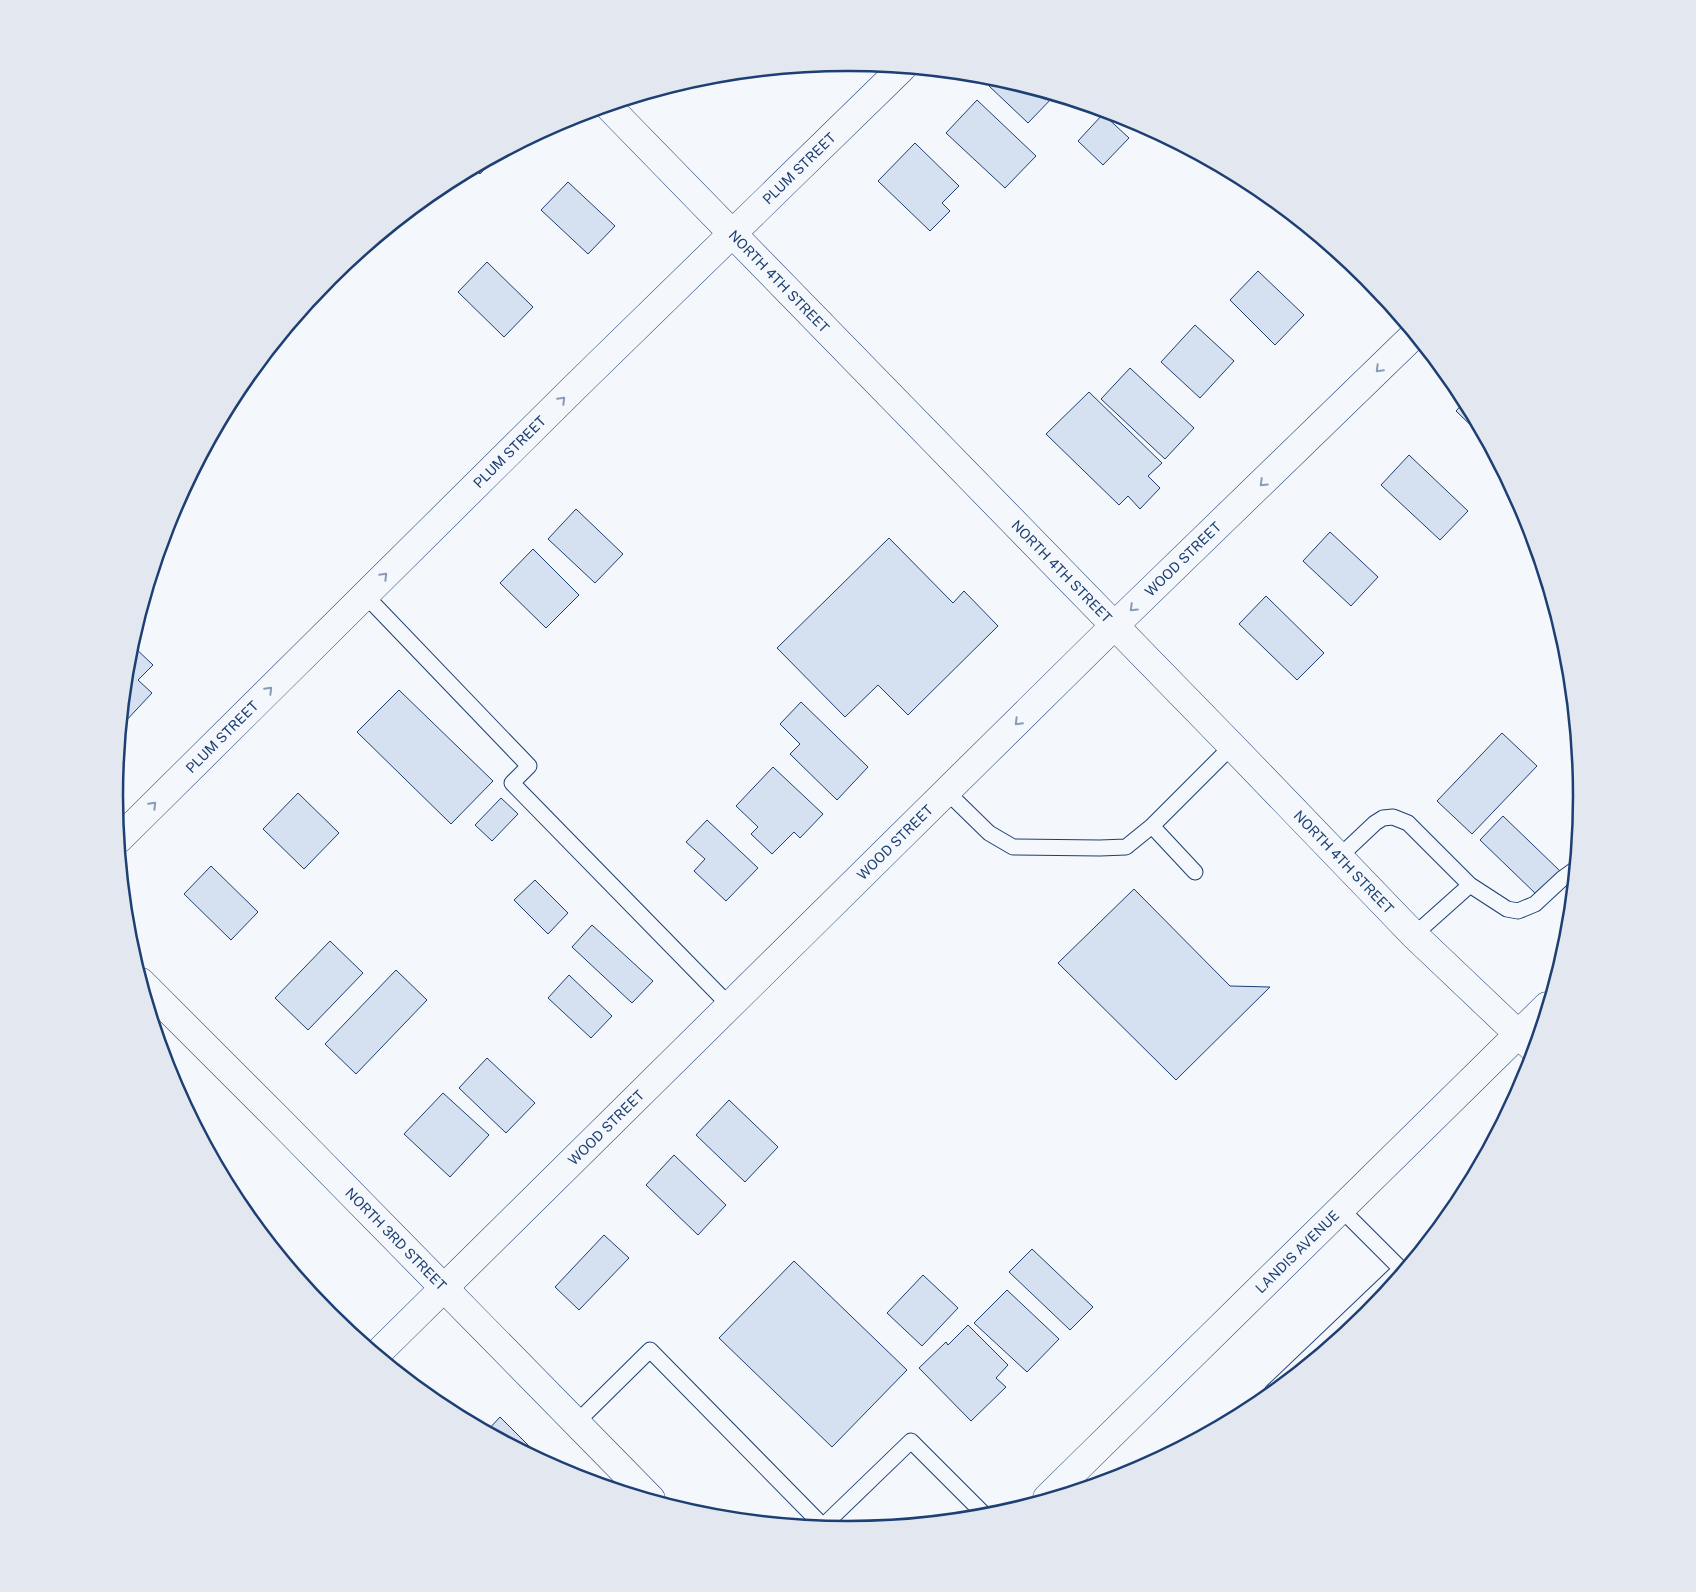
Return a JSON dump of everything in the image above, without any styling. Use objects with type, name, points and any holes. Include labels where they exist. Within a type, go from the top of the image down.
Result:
[{"type":"street","name":"PLUM STREET","points":[[125,833],[897,73]]},
{"type":"street","name":"NORTH 4TH STREET","points":[[613,111],[1414,935],[1526,1041]]},
{"type":"street","name":"WOOD STREET","points":[[381,1350],[1114,626],[1410,339]]},
{"type":"street","name":"NORTH 3RD STREET","points":[[150,990],[643,1491]]},
{"type":"street","name":"LANDIS AVENUE","points":[[1055,1490],[1341,1209],[1526,1041],[1535,1026]]},
{"type":"lane","points":[[365,595],[529,766],[512,783],[730,1006]]},
{"type":"lane","points":[[946,792],[989,833],[1013,847],[1126,847],[1152,826],[1232,746]]},
{"type":"lane","points":[[1339,857],[1375,823],[1383,818],[1393,817],[1408,822],[1470,885],[1507,908],[1518,911],[1536,904],[1568,874]]},
{"type":"lane","points":[[1152,826],[1195,872]]},
{"type":"lane","points":[[1414,935],[1470,885]]},
{"type":"lane","points":[[1341,1209],[1399,1267]]},
{"type":"lane","points":[[576,1423],[650,1350],[817,1520]]},
{"type":"lane","points":[[829,1520],[911,1441],[979,1509]]},
{"type":"building","points":[[989,86],[1036,96],[1050,100],[1028,123]]},
{"type":"building","points":[[977,100],[1036,156],[1005,188],[946,133]]},
{"type":"building","points":[[1100,117],[1110,121],[1129,138],[1103,165],[1078,141]]},
{"type":"building","points":[[915,143],[959,186],[942,203],[950,211],[930,231],[878,181]]},
{"type":"building","points":[[568,182],[615,226],[588,254],[541,210]]},
{"type":"building","points":[[487,262],[533,307],[504,337],[458,292]]},
{"type":"building","points":[[1258,271],[1304,315],[1275,345],[1230,300]]},
{"type":"building","points":[[1195,325],[1234,361],[1200,398],[1161,362]]},
{"type":"building","points":[[1130,368],[1194,428],[1165,459],[1101,399]]},
{"type":"building","points":[[1089,392],[1162,463],[1148,476],[1160,488],[1140,509],[1128,496],[1119,505],[1046,434]]},
{"type":"building","points":[[1460,407],[1471,425],[1456,411]]},
{"type":"building","points":[[1409,455],[1468,511],[1440,540],[1381,485]]},
{"type":"building","points":[[576,509],[623,554],[595,583],[548,539]]},
{"type":"building","points":[[1330,532],[1378,577],[1351,606],[1303,561]]},
{"type":"building","points":[[889,538],[953,603],[964,591],[998,626],[908,715],[878,685],[845,717],[777,648]]},
{"type":"building","points":[[533,549],[579,595],[546,628],[500,583]]},
{"type":"building","points":[[1266,596],[1324,653],[1297,680],[1239,624]]},
{"type":"building","points":[[138,651],[153,665],[138,680],[152,693],[127,719]]},
{"type":"building","points":[[399,690],[493,781],[451,824],[357,732]]},
{"type":"building","points":[[801,702],[868,767],[837,800],[790,754],[800,744],[780,724]]},
{"type":"building","points":[[1502,733],[1537,766],[1472,834],[1437,801]]},
{"type":"building","points":[[773,767],[823,814],[800,838],[794,832],[772,854],[751,834],[758,827],[736,806]]},
{"type":"building","points":[[298,793],[339,833],[304,869],[263,829]]},
{"type":"building","points":[[501,798],[518,814],[492,841],[475,825]]},
{"type":"building","points":[[1503,816],[1560,871],[1537,895],[1480,840]]},
{"type":"building","points":[[707,820],[758,868],[726,901],[694,871],[705,859],[686,842]]},
{"type":"building","points":[[211,866],[258,912],[231,940],[184,894]]},
{"type":"building","points":[[535,880],[568,913],[548,934],[514,900]]},
{"type":"building","points":[[1134,889],[1230,986],[1270,987],[1176,1080],[1058,963]]},
{"type":"building","points":[[592,925],[653,981],[632,1003],[572,947]]},
{"type":"building","points":[[330,941],[363,973],[308,1030],[275,998]]},
{"type":"building","points":[[396,970],[427,1000],[356,1074],[325,1044]]},
{"type":"building","points":[[569,975],[612,1016],[591,1038],[548,998]]},
{"type":"building","points":[[487,1058],[535,1103],[506,1133],[459,1088]]},
{"type":"building","points":[[443,1093],[489,1135],[450,1177],[404,1134]]},
{"type":"building","points":[[729,1100],[778,1147],[745,1182],[696,1135]]},
{"type":"building","points":[[674,1155],[726,1205],[698,1235],[646,1185]]},
{"type":"building","points":[[604,1235],[629,1258],[579,1310],[555,1287]]},
{"type":"building","points":[[1032,1249],[1093,1307],[1070,1330],[1009,1272]]},
{"type":"building","points":[[794,1261],[907,1370],[832,1447],[719,1338]]},
{"type":"building","points":[[923,1275],[958,1308],[922,1346],[887,1313]]},
{"type":"building","points":[[1007,1290],[1059,1339],[1027,1372],[974,1323]]},
{"type":"building","points":[[968,1325],[1008,1365],[996,1378],[1006,1387],[971,1421],[919,1368],[946,1342],[948,1345]]},
{"type":"building","points":[[500,1417],[531,1448],[527,1446],[491,1427]]}]
